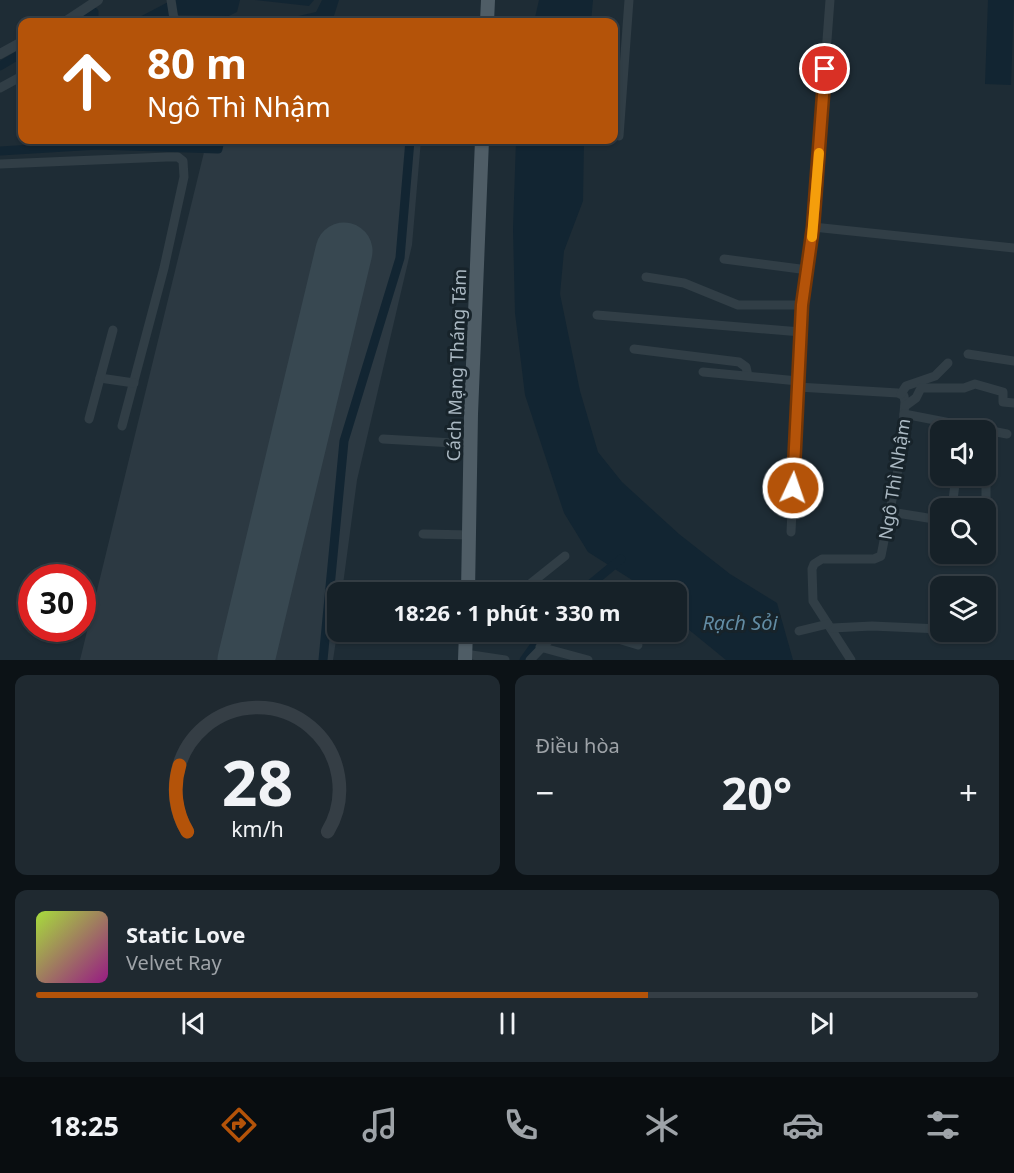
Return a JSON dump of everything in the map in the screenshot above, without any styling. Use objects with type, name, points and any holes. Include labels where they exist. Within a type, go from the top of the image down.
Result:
[{"type":"main road","points":[[487,18],[488,0]]},
{"type":"main road","name":"Cách Mạng Tháng Tám","points":[[469,582],[482,144]]},
{"type":"main road","points":[[465,657],[466,642]]},
{"type":"street","points":[[72,18],[98,0]]},
{"type":"street","points":[[171,0],[174,18]]},
{"type":"street","points":[[619,136],[629,0]]},
{"type":"street","points":[[791,532],[802,305],[813,227],[830,0]]},
{"type":"street","points":[[0,54],[18,44]]},
{"type":"street","points":[[0,88],[18,78]]},
{"type":"street","points":[[0,164],[167,157],[178,157],[183,161],[184,177],[164,268],[122,426]]},
{"type":"street","points":[[813,227],[1014,248]]},
{"type":"street","points":[[724,259],[808,270]]},
{"type":"street","points":[[646,277],[684,283],[738,305],[802,305]]},
{"type":"street","points":[[597,315],[801,332]]},
{"type":"street","points":[[89,419],[113,330]]},
{"type":"street","points":[[634,349],[740,362],[746,367],[748,376]]},
{"type":"street","points":[[968,354],[1014,361]]},
{"type":"street","points":[[901,394],[906,386],[935,376],[948,363]]},
{"type":"street","name":"Ngô Thì Nhậm","points":[[703,372],[901,394],[904,410],[900,459],[883,550],[878,559],[822,559],[814,564],[813,601],[851,660]]},
{"type":"street","points":[[100,378],[134,383]]},
{"type":"street","points":[[904,410],[916,398],[921,388],[964,388],[973,384],[999,388],[1003,392],[1003,402],[1014,403]]},
{"type":"street","points":[[904,410],[945,420]]},
{"type":"street","points":[[996,432],[1007,434]]},
{"type":"street","points":[[382,439],[471,444]]},
{"type":"street","points":[[891,512],[930,518]]},
{"type":"street","points":[[423,534],[471,535]]},
{"type":"street","points":[[532,582],[565,556]]},
{"type":"street","points":[[798,631],[830,626],[930,629]]},
{"type":"street","points":[[530,660],[545,642]]},
{"type":"street","points":[[628,642],[638,645]]},
{"type":"street","points":[[540,647],[588,660]]},
{"type":"street","points":[[465,657],[505,660]]},
{"type":"shaded area","points":[[206,144],[421,144],[412,245],[357,480],[343,582],[327,582],[327,642],[336,642],[333,660],[80,660],[84,642],[96,642],[96,594]]},
{"type":"water","points":[[172,0],[240,0],[237,12],[229,16],[173,15],[171,18],[138,18]]},
{"type":"water","points":[[255,0],[314,0],[309,6]]},
{"type":"water","points":[[322,0],[339,0],[333,18],[290,18],[316,12]]},
{"type":"water","points":[[539,0],[593,0],[591,18],[535,18]]},
{"type":"water","points":[[988,0],[1014,0],[1011,85],[985,84]]},
{"type":"water","name":"Rạch Sỏi","points":[[516,144],[584,144],[583,201],[564,251],[560,294],[580,391],[598,452],[622,482],[679,534],[730,574],[777,603],[793,660],[726,660],[687,628],[687,582],[635,582],[588,552],[564,513],[525,395],[515,313],[513,229]]},
{"type":"waterway","points":[[83,18],[94,12],[94,18]]},
{"type":"waterway","points":[[0,66],[18,55]]},
{"type":"waterway","points":[[0,151],[98,145],[218,149],[219,144]]},
{"type":"waterway","points":[[323,660],[344,441],[400,258],[410,144]]},
{"type":"waterway","points":[[593,582],[621,559]]},
{"type":"waterway","points":[[524,660],[537,642]]},
{"type":"runway","points":[[246,660],[344,251]]},
{"type":"slow traffic","points":[[812,237],[819,153]]},
{"type":"route","points":[[793,488],[802,305],[813,227],[825,69]]}]
